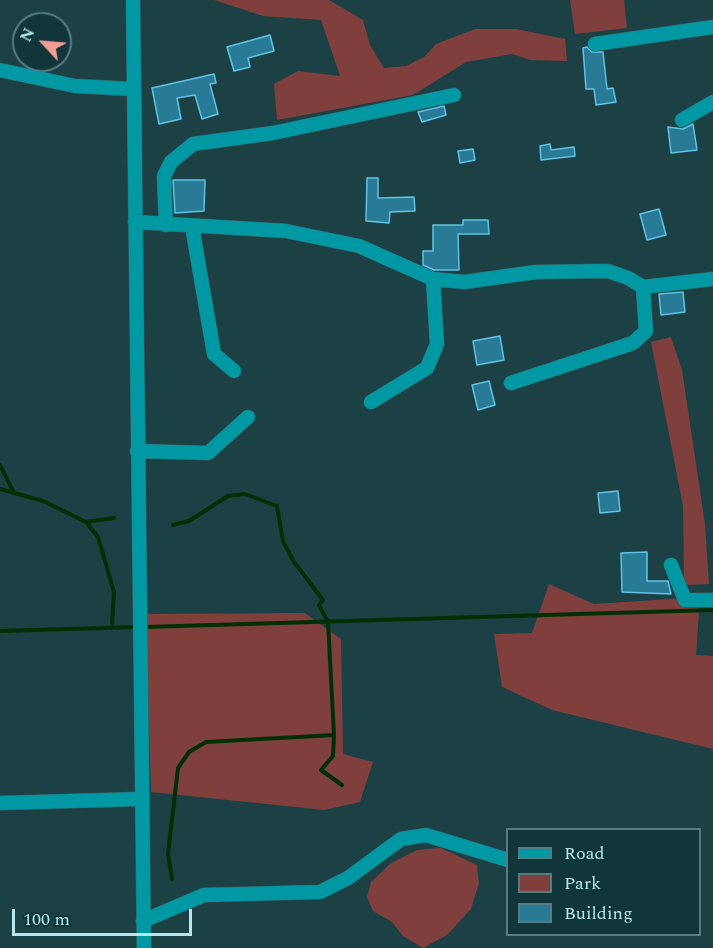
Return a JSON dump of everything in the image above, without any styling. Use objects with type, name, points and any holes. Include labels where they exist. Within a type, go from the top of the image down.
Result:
[{"type":"street","points":[[133,0],[140,799],[144,948]]},
{"type":"street","points":[[595,44],[713,27]]},
{"type":"street","points":[[0,70],[75,86],[134,89]]},
{"type":"street","points":[[166,225],[164,176],[171,162],[194,144],[273,133],[454,95]]},
{"type":"street","points":[[682,120],[713,102]]},
{"type":"street","points":[[135,222],[286,231],[359,246],[434,279],[464,282],[536,272],[596,271],[628,278],[643,287],[713,279]]},
{"type":"street","points":[[192,226],[214,354],[234,371]]},
{"type":"street","points":[[371,402],[427,368],[437,344],[434,279]]},
{"type":"street","points":[[511,383],[633,343],[646,331],[643,287]]},
{"type":"street","points":[[137,451],[208,453],[248,417]]},
{"type":"street","points":[[671,565],[685,600],[713,600]]},
{"type":"street","points":[[0,803],[140,799]]},
{"type":"street","points":[[143,921],[204,895],[320,892],[348,878],[401,839],[426,835],[506,860]]},
{"type":"green space","points":[[214,0],[329,0],[363,20],[370,45],[384,68],[406,66],[424,57],[436,44],[475,29],[516,29],[565,39],[567,61],[530,60],[512,54],[466,62],[413,95],[277,120],[274,84],[298,71],[340,76],[321,20],[263,16]]},
{"type":"green space","points":[[570,0],[624,0],[627,28],[575,34]]},
{"type":"green space","points":[[671,337],[682,370],[705,524],[709,584],[684,585],[683,506],[651,342]]},
{"type":"green space","points":[[549,584],[594,604],[700,597],[696,655],[713,656],[713,749],[552,710],[502,687],[494,634],[532,633]]},
{"type":"green space","points":[[305,613],[341,639],[343,754],[373,762],[360,802],[324,810],[151,792],[145,614]]},
{"type":"green space","points":[[441,848],[477,865],[479,883],[471,909],[447,935],[423,948],[403,936],[392,922],[373,911],[367,897],[371,882],[391,863],[417,850]]},
{"type":"building","points":[[270,35],[274,51],[248,58],[250,67],[234,71],[227,47]]},
{"type":"building","points":[[587,47],[592,52],[603,52],[607,89],[613,88],[616,102],[596,105],[594,89],[586,89],[583,48]]},
{"type":"building","points":[[214,74],[216,83],[210,84],[218,114],[202,119],[195,95],[177,98],[181,119],[159,124],[152,88]]},
{"type":"building","points":[[444,106],[446,115],[422,122],[418,112]]},
{"type":"building","points":[[693,124],[697,150],[671,153],[668,127],[683,129]]},
{"type":"building","points":[[550,144],[551,150],[574,147],[575,156],[541,160],[540,146]]},
{"type":"building","points":[[473,149],[475,160],[460,163],[458,151]]},
{"type":"building","points":[[367,178],[378,178],[378,198],[414,197],[415,211],[390,212],[389,223],[366,221]]},
{"type":"building","points":[[173,180],[205,180],[204,211],[175,213]]},
{"type":"building","points":[[659,209],[666,235],[647,240],[640,214]]},
{"type":"building","points":[[463,220],[488,220],[489,234],[458,234],[459,270],[434,270],[423,265],[423,251],[433,251],[433,225],[463,225]]},
{"type":"building","points":[[683,292],[685,312],[661,315],[659,294]]},
{"type":"building","points":[[500,336],[504,360],[477,365],[473,341]]},
{"type":"building","points":[[489,381],[495,405],[478,410],[472,385]]},
{"type":"building","points":[[618,491],[620,511],[600,513],[598,493]]},
{"type":"building","points":[[647,552],[647,581],[668,581],[671,594],[622,592],[621,553]]},
{"type":"waterway","points":[[0,465],[13,491]]},
{"type":"waterway","points":[[0,489],[43,501],[86,522],[98,537],[114,592],[112,624]]},
{"type":"waterway","points":[[173,525],[189,521],[228,496],[245,494],[277,506],[283,541],[294,562],[323,600],[319,605],[328,622],[334,735],[333,756],[321,770],[342,785]]},
{"type":"waterway","points":[[86,522],[114,518]]},
{"type":"waterway","points":[[145,627],[713,610]]},
{"type":"waterway","points":[[0,631],[137,627]]},
{"type":"waterway","points":[[172,879],[168,854],[178,768],[189,752],[206,742],[334,735]]}]
